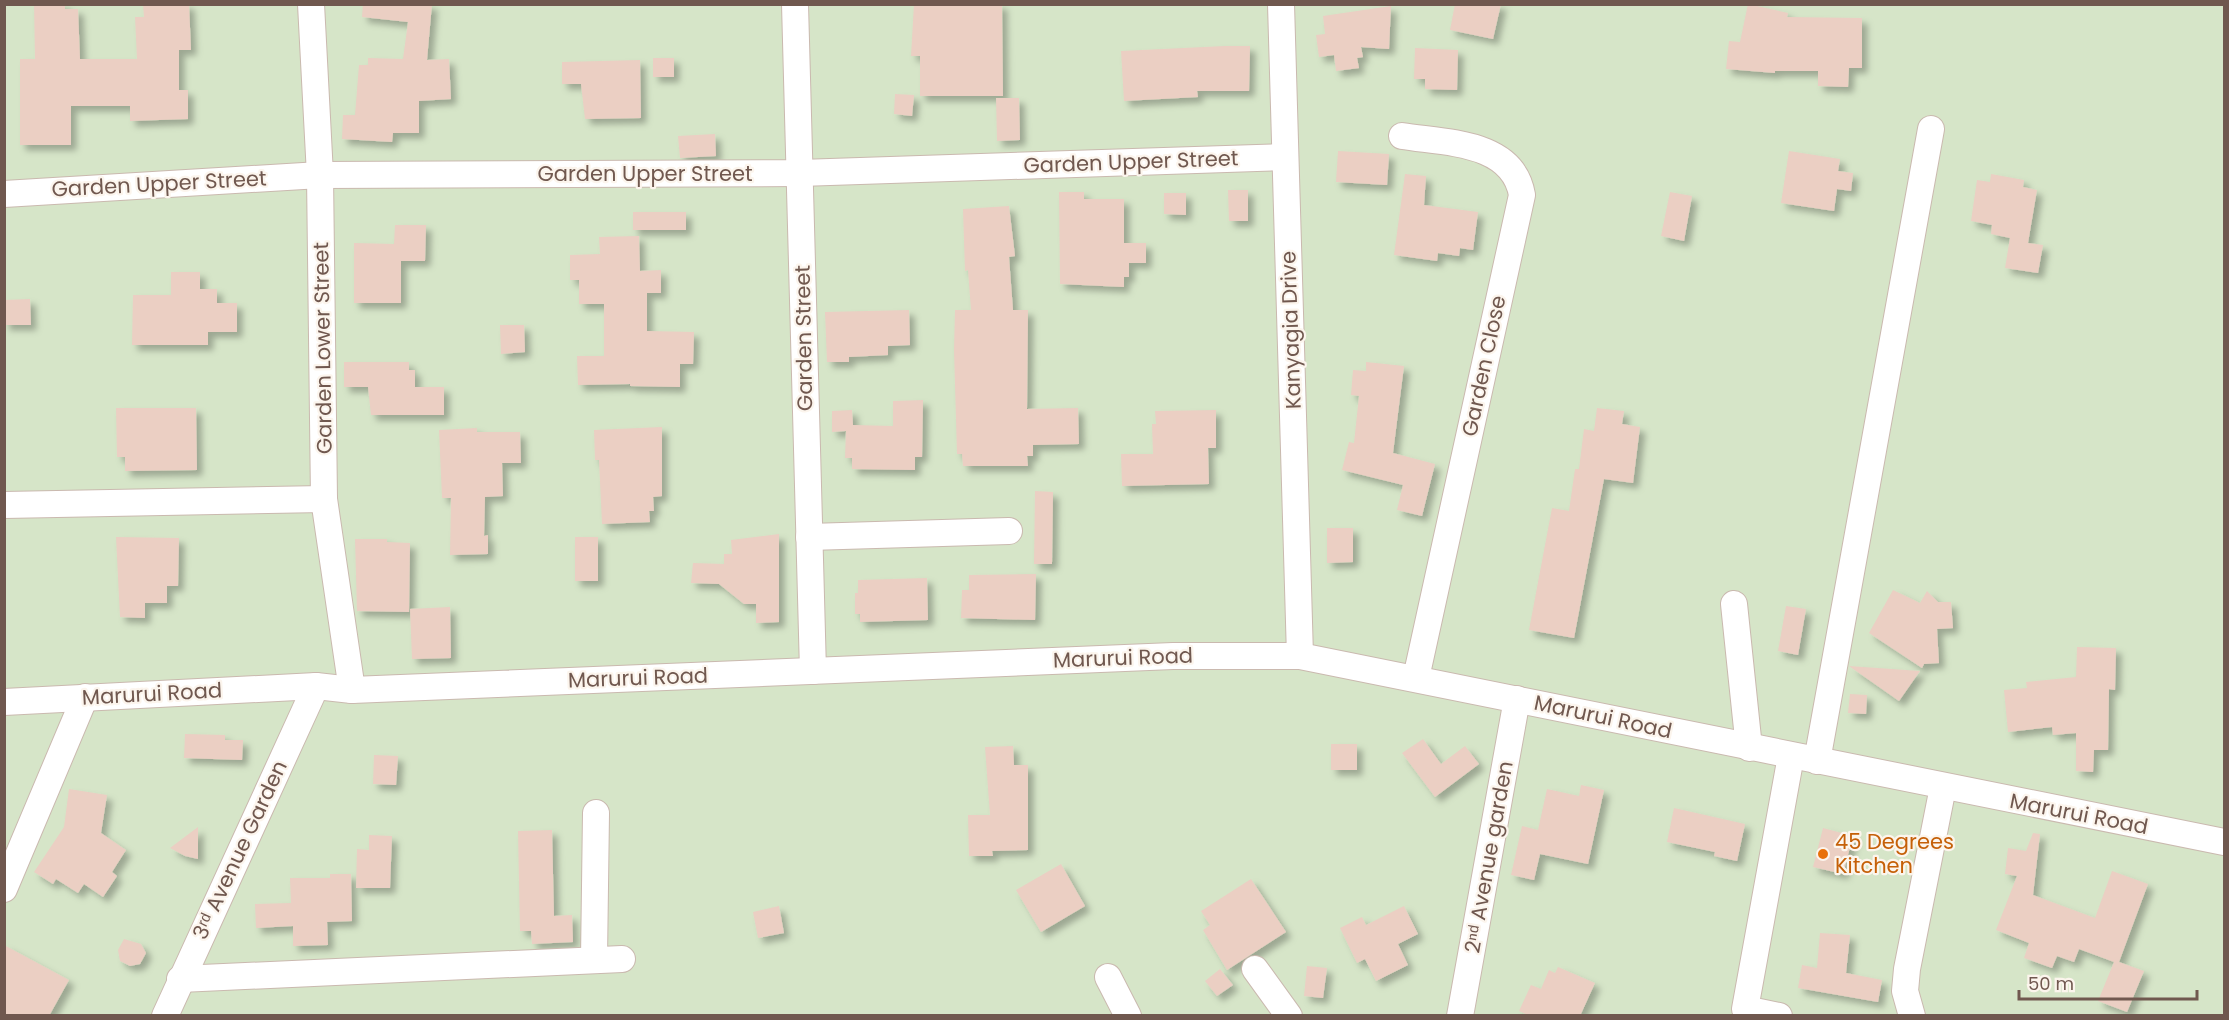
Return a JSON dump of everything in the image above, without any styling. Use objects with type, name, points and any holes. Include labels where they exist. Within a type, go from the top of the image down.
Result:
[{"type":"street","name":"Garden Lower Street","points":[[311,4],[320,175],[324,499],[352,690]]},
{"type":"street","name":"Garden Street","points":[[795,4],[813,671]]},
{"type":"street","name":"Kanyagia Drive","points":[[1281,4],[1300,656]]},
{"type":"street","points":[[1817,761],[1931,129]]},
{"type":"street","name":"Garden Close","points":[[1402,136],[1457,144],[1489,153],[1514,171],[1522,195],[1416,678]]},
{"type":"street","name":"Garden Upper Street","points":[[4,194],[320,175],[800,173],[1285,157]]},
{"type":"street","points":[[4,505],[324,499]]},
{"type":"street","points":[[809,537],[1009,531]]},
{"type":"street","points":[[1734,604],[1749,748]]},
{"type":"street","name":"Marurui Road","points":[[4,702],[316,686],[352,690],[1173,656],[1300,656],[2224,842]]},
{"type":"street","name":"3ʳᵈ Avenue Garden","points":[[165,1016],[316,686]]},
{"type":"street","points":[[4,889],[85,698]]},
{"type":"street","name":"2ⁿᵈ Avenue garden","points":[[1460,1016],[1517,699]]},
{"type":"street","points":[[1779,1016],[1744,1012],[1791,756]]},
{"type":"street","points":[[1912,1016],[1905,991],[1906,969],[1942,787]]},
{"type":"street","points":[[594,959],[596,813]]},
{"type":"street","points":[[180,979],[622,959]]},
{"type":"street","points":[[1255,969],[1289,1016]]},
{"type":"street","points":[[1108,977],[1128,1016]]},
{"type":"green space","points":[[5,5],[2224,5],[2224,1015],[5,1015]]},
{"type":"building","points":[[34,4],[65,4],[65,9],[78,9],[80,59],[137,59],[135,17],[144,17],[143,4],[189,4],[191,50],[179,50],[179,90],[188,90],[188,119],[130,121],[130,106],[71,106],[71,145],[20,145],[20,59],[35,59]]},
{"type":"building","points":[[363,4],[432,4],[427,60],[449,59],[451,99],[419,101],[419,133],[393,133],[392,142],[342,139],[343,115],[355,115],[359,65],[368,65],[368,58],[403,59],[408,22],[362,17]]},
{"type":"building","points":[[914,4],[1002,4],[1003,96],[920,96],[920,56],[911,56]]},
{"type":"building","points":[[1455,4],[1501,4],[1493,39],[1450,30]]},
{"type":"building","points":[[1748,4],[1788,13],[1787,17],[1862,18],[1862,68],[1849,68],[1848,87],[1818,86],[1818,71],[1775,71],[1775,73],[1726,69],[1729,41],[1740,42]]},
{"type":"building","points":[[1391,6],[1389,49],[1361,47],[1363,57],[1357,58],[1359,68],[1336,71],[1334,55],[1319,57],[1316,35],[1325,34],[1323,16]]},
{"type":"building","points":[[1250,46],[1249,91],[1197,91],[1198,97],[1124,101],[1121,51]]},
{"type":"building","points":[[1415,48],[1458,50],[1457,90],[1425,89],[1425,79],[1414,79]]},
{"type":"building","points":[[653,58],[674,58],[674,77],[653,77]]},
{"type":"building","points":[[640,60],[641,118],[585,119],[581,84],[562,84],[562,62]]},
{"type":"building","points":[[895,94],[914,95],[912,116],[894,114]]},
{"type":"building","points":[[996,98],[1019,98],[1020,140],[997,141]]},
{"type":"building","points":[[715,134],[716,156],[680,158],[678,136]]},
{"type":"building","points":[[1338,151],[1389,154],[1387,185],[1336,182]]},
{"type":"building","points":[[1789,151],[1840,159],[1838,171],[1853,173],[1851,191],[1837,189],[1834,211],[1781,203]]},
{"type":"building","points":[[1405,174],[1426,176],[1424,205],[1478,212],[1473,250],[1460,248],[1459,256],[1438,253],[1437,261],[1394,255]]},
{"type":"building","points":[[1991,174],[2024,180],[2023,187],[2037,190],[2028,243],[2043,245],[2038,273],[2005,268],[2010,238],[1991,234],[1992,225],[1971,221],[1977,180],[1990,182]]},
{"type":"building","points":[[1228,190],[1248,190],[1248,221],[1229,221]]},
{"type":"building","points":[[1059,192],[1084,192],[1084,199],[1124,199],[1124,243],[1146,243],[1146,263],[1129,263],[1129,277],[1124,277],[1124,287],[1060,284]]},
{"type":"building","points":[[1670,192],[1692,196],[1684,241],[1661,236]]},
{"type":"building","points":[[1164,193],[1186,193],[1186,215],[1164,214]]},
{"type":"building","points":[[1009,206],[1015,256],[1009,257],[1013,310],[1028,310],[1027,409],[1078,408],[1079,444],[1033,445],[1033,456],[1027,456],[1028,466],[963,466],[962,454],[957,454],[954,350],[955,310],[971,310],[968,270],[965,271],[963,209]]},
{"type":"building","points":[[633,212],[686,212],[686,230],[633,230]]},
{"type":"building","points":[[395,225],[426,225],[425,261],[401,261],[401,303],[354,303],[354,243],[394,244]]},
{"type":"building","points":[[639,236],[640,271],[661,270],[661,293],[647,293],[647,331],[694,332],[693,364],[680,364],[680,387],[630,386],[630,384],[578,385],[577,356],[604,356],[604,304],[579,304],[579,280],[570,280],[570,255],[600,254],[599,237]]},
{"type":"building","points":[[171,272],[200,272],[200,289],[217,289],[217,303],[237,303],[237,332],[208,332],[208,345],[132,345],[133,295],[171,295]]},
{"type":"building","points":[[30,299],[31,325],[4,325],[4,300]]},
{"type":"building","points":[[909,310],[910,345],[888,346],[888,355],[849,357],[849,362],[827,362],[825,312]]},
{"type":"building","points":[[500,325],[524,325],[525,352],[501,354]]},
{"type":"building","points":[[344,362],[409,362],[409,370],[415,370],[415,387],[444,387],[444,415],[371,415],[368,387],[344,387]]},
{"type":"building","points":[[1366,362],[1404,366],[1393,453],[1435,464],[1422,516],[1397,510],[1403,485],[1342,470],[1349,442],[1354,443],[1359,396],[1351,395],[1353,370],[1366,371]]},
{"type":"building","points":[[923,400],[922,457],[915,457],[915,470],[852,469],[852,458],[845,458],[846,431],[832,432],[832,411],[852,410],[853,425],[893,426],[893,401]]},
{"type":"building","points":[[116,408],[196,408],[197,470],[125,471],[125,457],[117,457]]},
{"type":"building","points":[[1597,408],[1624,411],[1622,424],[1640,427],[1633,483],[1604,479],[1574,638],[1529,630],[1552,508],[1569,511],[1575,469],[1579,469],[1584,429],[1594,431]]},
{"type":"building","points":[[1216,410],[1216,448],[1208,448],[1209,484],[1122,486],[1121,454],[1153,454],[1152,424],[1156,424],[1155,411]]},
{"type":"building","points":[[662,427],[662,496],[653,497],[654,511],[649,511],[650,522],[602,524],[599,460],[595,460],[594,430]]},
{"type":"building","points":[[477,428],[477,432],[520,432],[521,463],[502,463],[503,496],[485,497],[484,536],[488,535],[488,554],[450,555],[451,498],[442,498],[439,430]]},
{"type":"building","points":[[1035,491],[1053,492],[1052,564],[1034,564]]},
{"type":"building","points":[[1327,528],[1353,528],[1353,562],[1327,563]]},
{"type":"building","points":[[779,534],[779,622],[756,623],[756,604],[744,604],[719,584],[691,583],[693,563],[724,564],[724,554],[732,554],[731,540]]},
{"type":"building","points":[[116,537],[179,538],[178,586],[167,586],[167,603],[145,603],[145,618],[120,617]]},
{"type":"building","points":[[575,537],[598,537],[598,581],[575,581]]},
{"type":"building","points":[[355,539],[387,539],[387,542],[410,543],[409,612],[357,611]]},
{"type":"building","points":[[1036,574],[1035,620],[961,618],[962,590],[969,590],[969,575]]},
{"type":"building","points":[[927,578],[928,620],[860,622],[860,614],[855,614],[855,593],[858,593],[858,580]]},
{"type":"building","points":[[1893,590],[1920,603],[1927,591],[1938,602],[1951,602],[1953,628],[1937,629],[1939,663],[1924,664],[1922,668],[1869,633]]},
{"type":"building","points":[[1786,606],[1806,609],[1798,655],[1778,651]]},
{"type":"building","points":[[450,607],[451,658],[412,659],[410,609]]},
{"type":"building","points":[[2077,647],[2116,648],[2115,690],[2109,689],[2108,750],[2094,750],[2093,772],[2076,771],[2076,733],[2053,735],[2052,727],[2008,732],[2004,690],[2027,688],[2026,682],[2076,677]]},
{"type":"building","points":[[1849,666],[1920,671],[1899,701]]},
{"type":"building","points":[[1850,694],[1867,695],[1866,714],[1848,713]]},
{"type":"building","points":[[185,734],[225,735],[225,740],[243,740],[242,760],[184,758]]},
{"type":"building","points":[[1423,739],[1441,764],[1465,746],[1479,764],[1435,797],[1402,753]]},
{"type":"building","points":[[1331,744],[1357,744],[1357,770],[1331,770]]},
{"type":"building","points":[[1013,746],[1014,765],[1028,765],[1028,850],[992,851],[993,856],[969,856],[968,815],[990,815],[985,747]]},
{"type":"building","points":[[374,755],[398,756],[396,785],[373,784]]},
{"type":"building","points":[[1581,785],[1604,790],[1588,864],[1540,854],[1534,880],[1511,875],[1522,826],[1538,830],[1547,789],[1579,796]]},
{"type":"building","points":[[69,789],[107,795],[101,833],[126,850],[112,872],[117,876],[103,897],[84,884],[78,893],[56,879],[53,884],[34,872],[64,827]]},
{"type":"building","points":[[1674,808],[1745,824],[1737,861],[1714,856],[1715,852],[1667,842]]},
{"type":"building","points":[[198,827],[198,859],[185,856],[170,848]]},
{"type":"building","points":[[1823,828],[1853,836],[1843,874],[1813,867]]},
{"type":"building","points":[[552,830],[554,916],[572,915],[573,942],[532,944],[531,931],[520,931],[518,831]]},
{"type":"building","points":[[2033,833],[2040,834],[2033,895],[2095,918],[2112,871],[2148,884],[2119,962],[2144,971],[2127,1012],[2098,1001],[2114,962],[2079,949],[2074,962],[2057,956],[2052,968],[2024,958],[2029,943],[1996,930],[2017,876],[2005,874],[2008,848],[2026,851]]},
{"type":"building","points":[[369,835],[392,836],[390,888],[356,888],[357,849],[369,850]]},
{"type":"building","points":[[1061,864],[1085,906],[1041,932],[1016,890]]},
{"type":"building","points":[[330,874],[351,874],[352,921],[327,922],[328,945],[293,946],[293,926],[256,928],[255,904],[291,903],[290,878],[330,878]]},
{"type":"building","points":[[1251,879],[1286,932],[1227,970],[1203,930],[1210,925],[1201,911]]},
{"type":"building","points":[[779,906],[784,933],[758,938],[753,912]]},
{"type":"building","points":[[1404,906],[1418,934],[1398,944],[1408,965],[1376,981],[1365,959],[1357,963],[1340,928],[1362,917],[1366,925]]},
{"type":"building","points":[[1820,933],[1850,935],[1846,973],[1882,980],[1878,1002],[1798,988],[1802,965],[1817,968]]},
{"type":"building","points":[[124,939],[141,944],[146,953],[140,964],[130,966],[120,961],[118,950]]},
{"type":"building","points":[[4,945],[69,980],[49,1016],[4,1016]]},
{"type":"building","points":[[1307,966],[1327,968],[1323,998],[1304,996]]},
{"type":"building","points":[[1558,967],[1595,983],[1580,1016],[1530,1016],[1519,1011],[1531,985],[1541,989],[1549,970],[1555,973]]},
{"type":"building","points":[[1220,969],[1233,985],[1217,996],[1205,981]]},
{"type":"place","name":"45 Degrees Kitchen","points":[[1823,854]]}]
